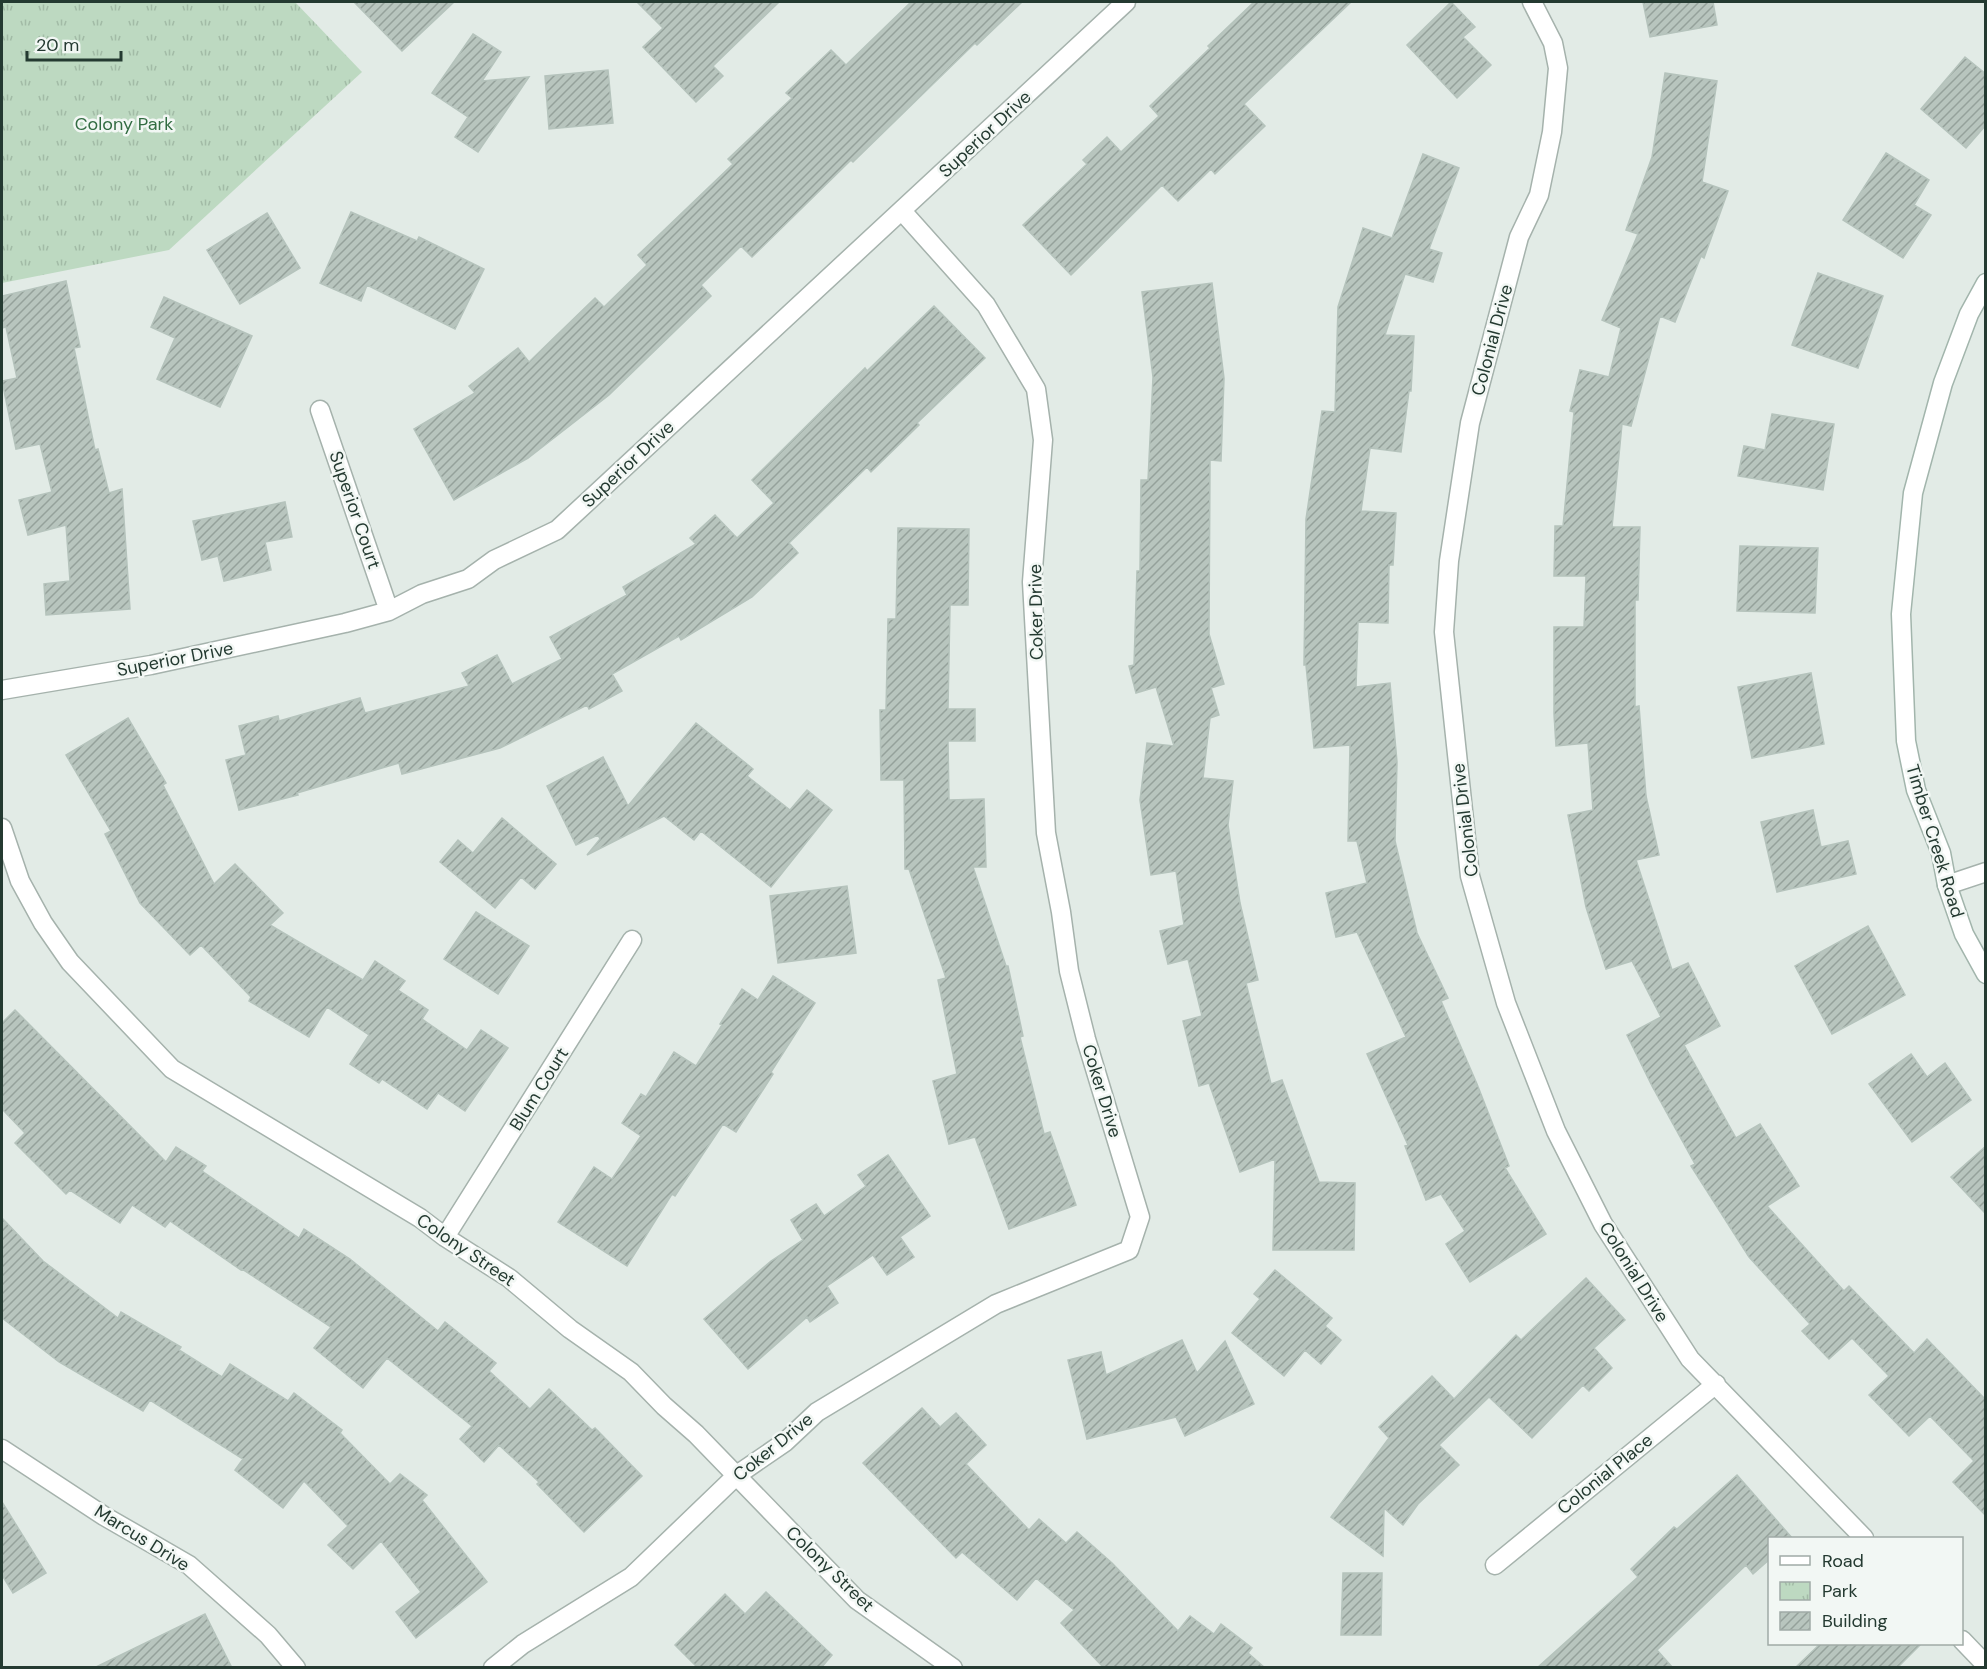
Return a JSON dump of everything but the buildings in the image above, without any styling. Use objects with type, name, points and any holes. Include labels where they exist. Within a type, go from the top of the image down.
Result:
[{"type":"street","name":"Superior Drive","points":[[2,690],[151,665],[345,624],[389,611],[422,594],[468,579],[494,560],[557,530],[1126,2]]},
{"type":"street","name":"Colonial Drive","points":[[1532,2],[1553,43],[1558,68],[1552,132],[1539,195],[1519,237],[1470,423],[1449,561],[1443,632],[1470,876],[1506,1003],[1556,1131],[1603,1224],[1690,1359],[1862,1537]]},
{"type":"street","name":"Coker Drive","points":[[493,1668],[523,1644],[631,1577],[736,1475],[785,1443],[817,1412],[996,1304],[1129,1250],[1140,1217],[1086,1040],[1069,971],[1046,832],[1032,582],[1043,440],[1036,388],[986,305],[902,211]]},
{"type":"street","name":"Timber Creek Road","points":[[1986,283],[1969,314],[1943,383],[1913,493],[1901,614],[1906,741],[1916,790],[1941,854],[1947,885],[1964,934],[1986,974]]},
{"type":"street","name":"Superior Court","points":[[320,410],[389,611]]},
{"type":"street","name":"Colony Street","points":[[2,828],[20,881],[43,924],[70,962],[172,1069],[420,1218],[509,1278],[570,1329],[631,1372],[664,1407],[696,1434],[857,1600],[953,1668]]},
{"type":"street","points":[[1947,885],[1986,872]]},
{"type":"street","name":"Blum Court","points":[[445,1237],[632,940]]},
{"type":"street","name":"Colonial Place","points":[[1495,1565],[1716,1384]]},
{"type":"street","name":"Marcus Drive","points":[[2,1449],[104,1516],[189,1565],[268,1635],[296,1668]]},
{"type":"street","points":[[1963,1641],[1986,1665]]},
{"type":"green space","name":"Colony Park","points":[[2,2],[295,2],[362,72],[169,250],[2,283]]}]
